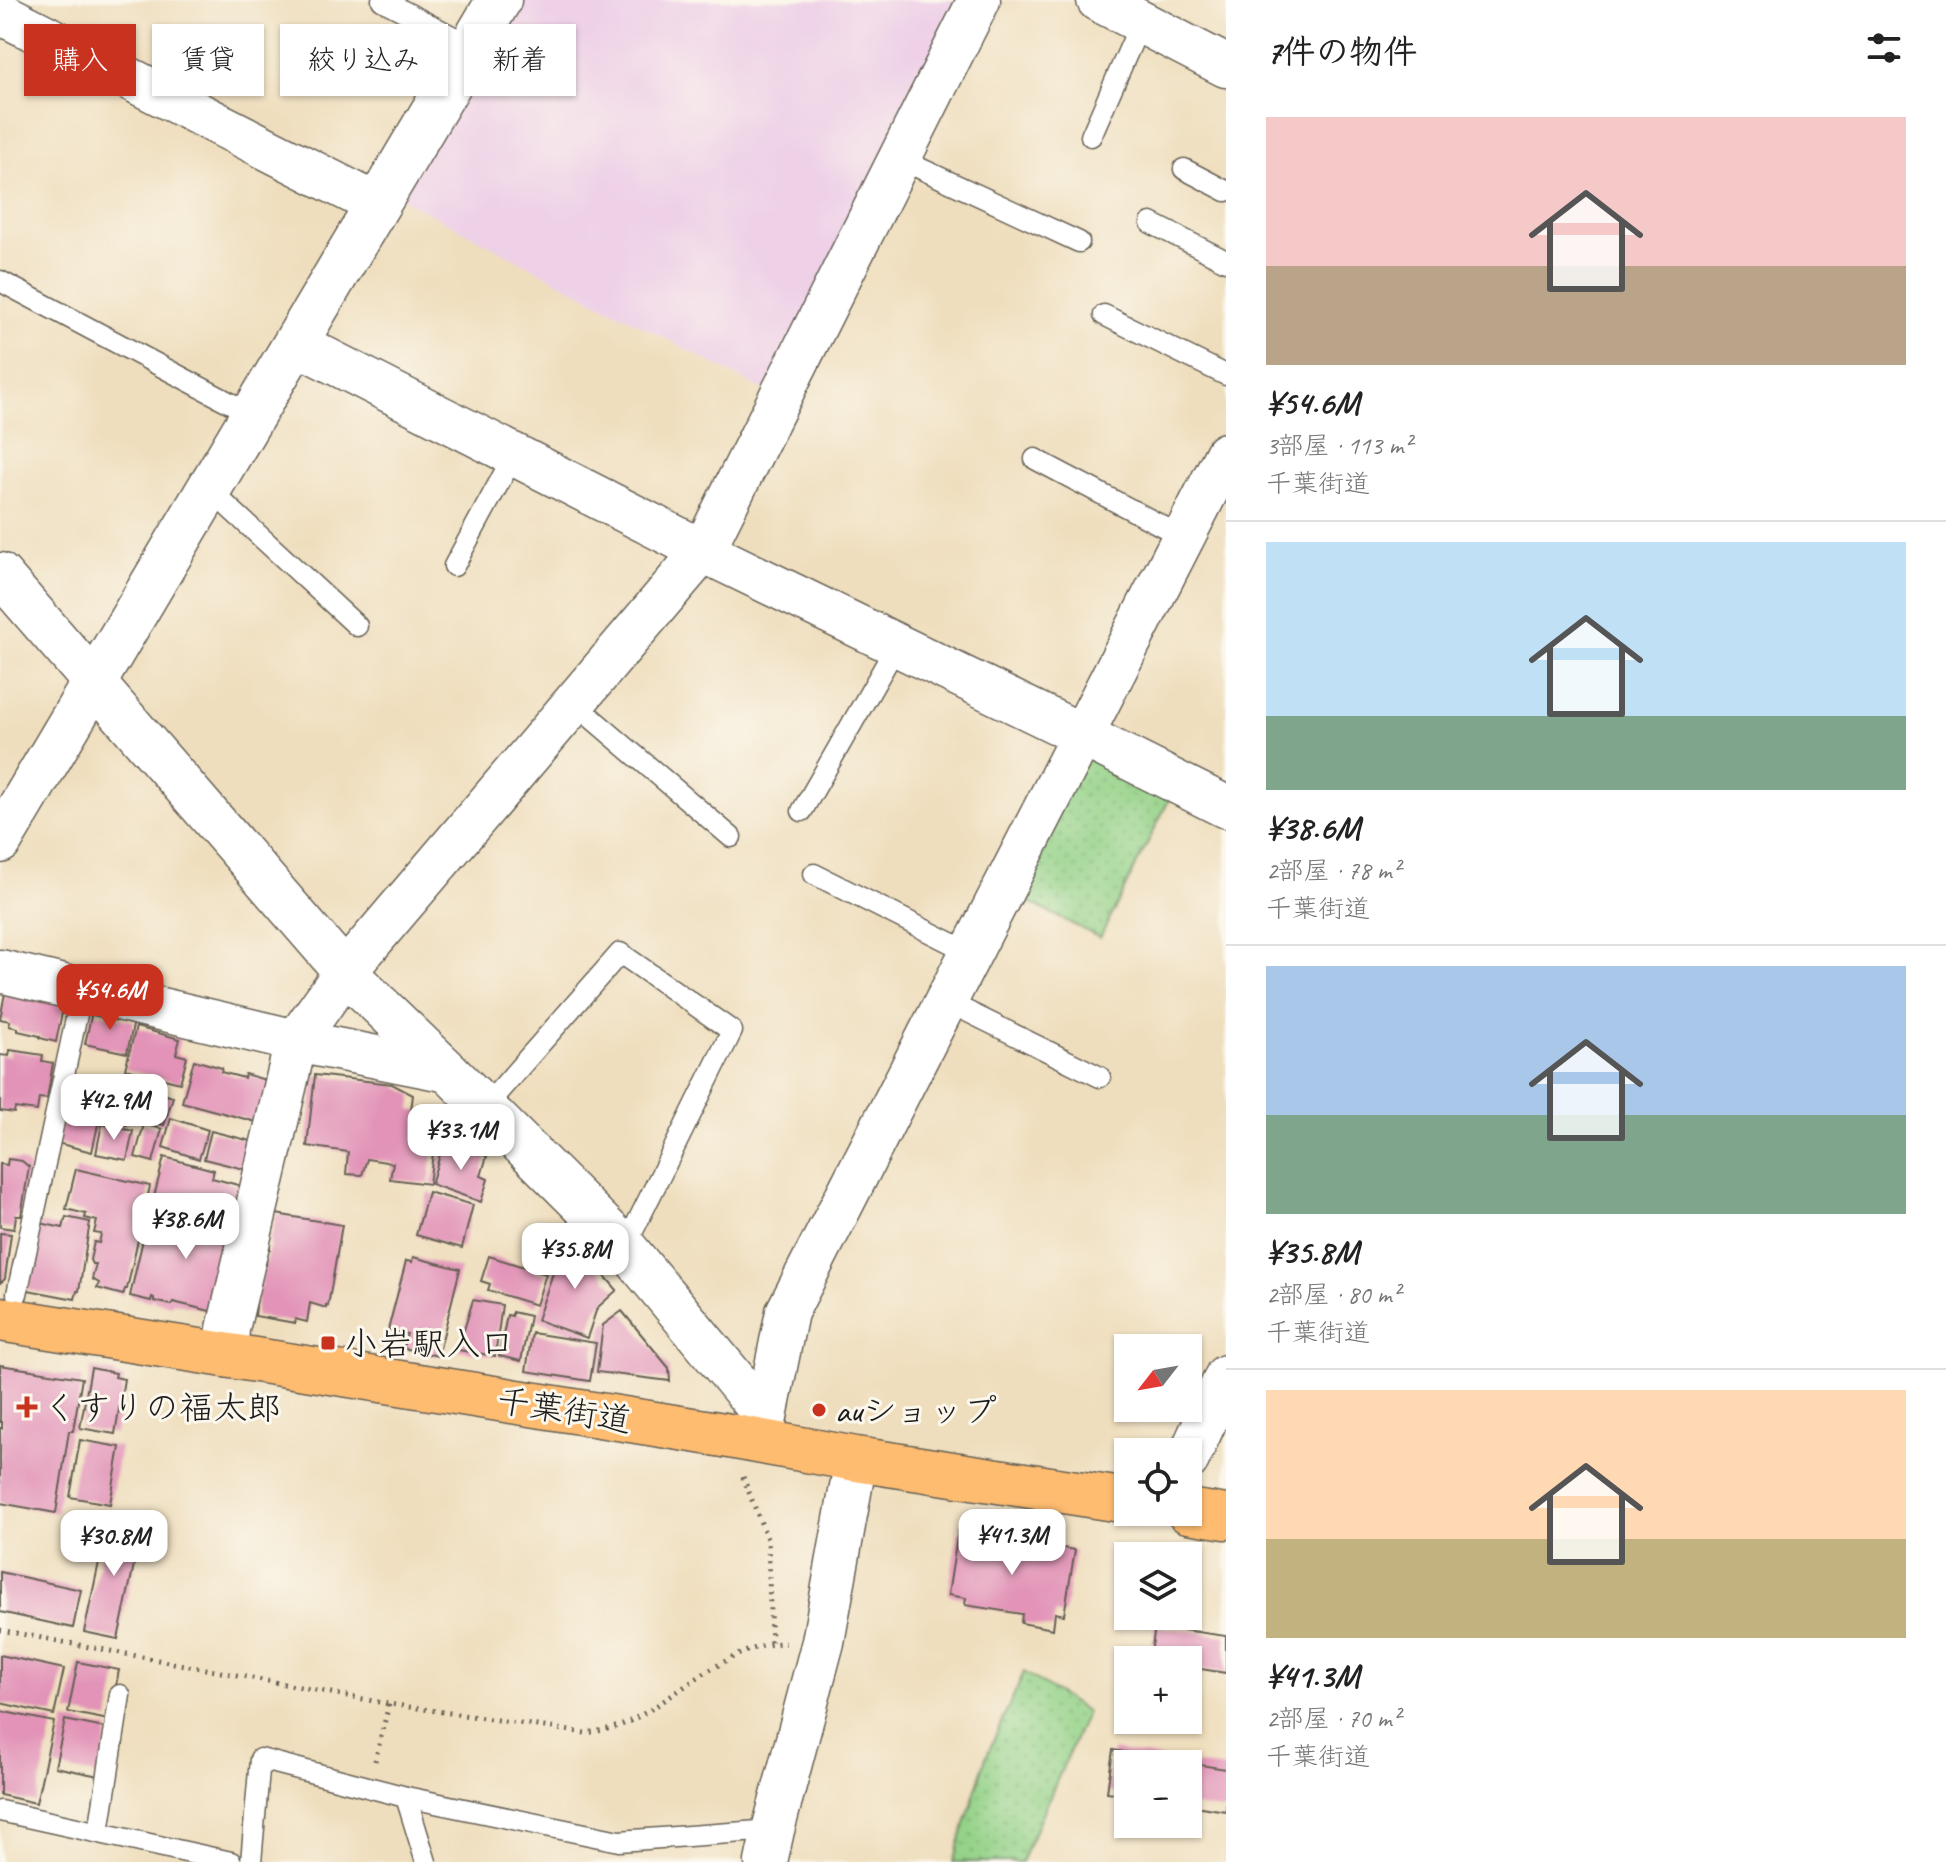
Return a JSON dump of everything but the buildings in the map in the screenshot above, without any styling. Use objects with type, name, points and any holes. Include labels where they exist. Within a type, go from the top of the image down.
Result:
[{"type":"highway","name":"千葉街道","points":[[8,1306],[226,1356],[1114,1499]]},
{"type":"highway","points":[[1202,1513],[1226,1517]]},
{"type":"street","points":[[484,24],[499,0]]},
{"type":"street","points":[[226,1356],[228,1329],[296,1041],[345,972],[703,551],[979,0]]},
{"type":"street","points":[[1098,0],[1226,66]]},
{"type":"street","points":[[0,13],[378,205]]},
{"type":"street","points":[[0,841],[464,58]]},
{"type":"street","points":[[295,343],[703,551],[1226,807]]},
{"type":"street","points":[[756,1443],[787,1312],[1183,537],[1222,471]]},
{"type":"street","points":[[0,574],[345,972],[625,1247],[756,1443]]},
{"type":"street","points":[[0,971],[296,1041],[448,1071]]},
{"type":"street","points":[[1198,1438],[1226,1376]]},
{"type":"street","points":[[770,1846],[823,1642],[856,1459]]},
{"type":"lane","points":[[382,0],[464,42]]},
{"type":"lane","points":[[1091,136],[1141,22]]},
{"type":"lane","points":[[900,159],[1079,242]]},
{"type":"lane","points":[[1184,169],[1226,191]]},
{"type":"lane","points":[[1151,223],[1226,261]]},
{"type":"lane","points":[[0,281],[253,415]]},
{"type":"lane","points":[[1104,315],[1226,375]]},
{"type":"lane","points":[[454,566],[514,455]]},
{"type":"lane","points":[[1035,459],[1183,537]]},
{"type":"lane","points":[[209,489],[357,626]]},
{"type":"lane","points":[[802,811],[897,645]]},
{"type":"lane","points":[[574,703],[731,837]]},
{"type":"lane","points":[[814,874],[971,953]]},
{"type":"lane","points":[[485,1107],[620,953],[732,1031],[625,1247]]},
{"type":"lane","points":[[8,1306],[82,991]]},
{"type":"lane","points":[[946,1001],[1100,1077]]},
{"type":"lane","points":[[99,1832],[120,1695]]},
{"type":"lane","points":[[251,1862],[260,1759],[406,1797],[619,1841],[770,1846]]},
{"type":"lane","points":[[406,1797],[426,1862]]},
{"type":"lane","points":[[0,1811],[99,1832],[142,1852],[231,1862]]},
{"type":"path","points":[[756,1443],[768,1541],[771,1643]]},
{"type":"path","points":[[0,1630],[389,1704],[585,1733],[631,1721],[742,1653],[771,1643],[823,1642]]},
{"type":"path","points":[[368,1787],[389,1704]]},
{"type":"shaded area","points":[[519,0],[961,0],[767,392],[401,198],[464,92],[464,96],[576,96],[576,24],[505,24]]},
{"type":"green space","points":[[1087,751],[1172,794],[1100,938],[1015,895]]},
{"type":"green space","points":[[1024,1672],[1087,1712],[1021,1862],[953,1862],[986,1757]]},
{"type":"place","name":"小岩駅入口","points":[[328,1343]]},
{"type":"place","name":"くすりの福太郎","points":[[27,1407]]},
{"type":"place","name":"auショップ","points":[[819,1410]]}]
